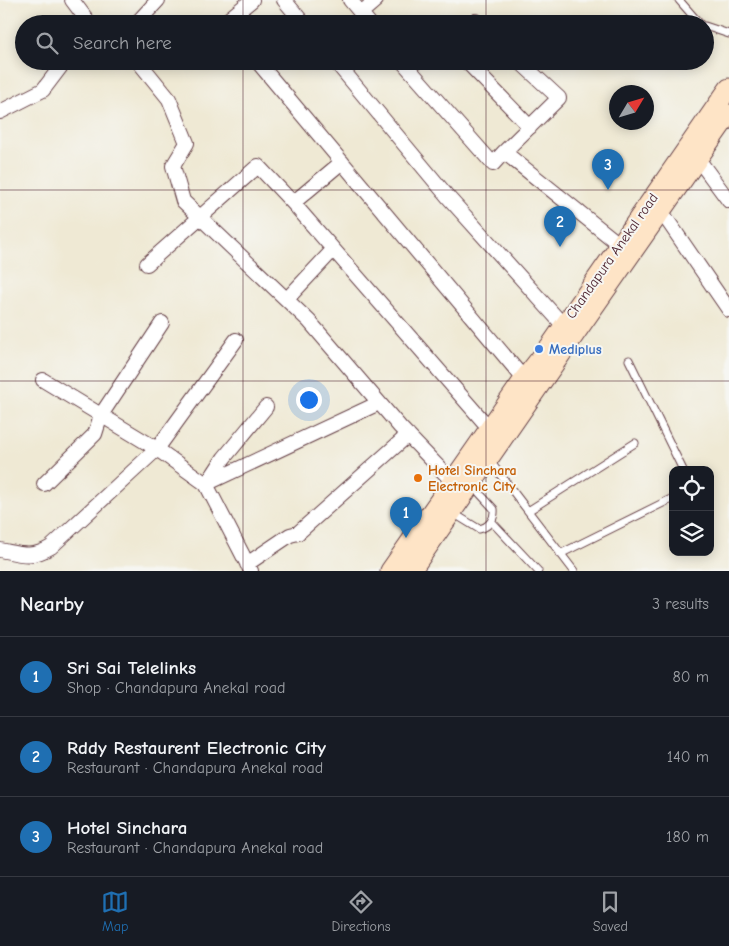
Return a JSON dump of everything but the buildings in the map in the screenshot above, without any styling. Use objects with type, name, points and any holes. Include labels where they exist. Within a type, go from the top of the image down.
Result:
[{"type":"main road","name":"Chandapura Anekal road","points":[[390,571],[453,482],[483,454],[490,429],[729,88]]},
{"type":"main road","points":[[411,571],[472,485],[483,454],[661,211],[729,114]]},
{"type":"street","points":[[72,0],[83,15]]},
{"type":"street","points":[[144,15],[158,0]]},
{"type":"street","points":[[234,15],[252,0]]},
{"type":"street","points":[[284,0],[296,15]]},
{"type":"street","points":[[350,0],[362,15]]},
{"type":"street","points":[[367,15],[376,0]]},
{"type":"street","points":[[0,112],[43,90],[58,70]]},
{"type":"street","points":[[145,70],[169,99],[188,144],[174,166],[183,200],[309,321],[379,403],[453,482]]},
{"type":"street","points":[[265,70],[524,379]]},
{"type":"street","points":[[342,70],[448,197],[564,326]]},
{"type":"street","points":[[410,70],[493,164],[559,98],[529,70]]},
{"type":"street","points":[[475,70],[530,127]]},
{"type":"street","points":[[504,152],[620,246]]},
{"type":"street","points":[[698,158],[729,201]]},
{"type":"street","points":[[293,203],[342,162]]},
{"type":"street","points":[[147,264],[258,166],[293,203],[490,429]]},
{"type":"street","points":[[661,211],[729,310]]},
{"type":"street","points":[[287,299],[333,250]]},
{"type":"street","points":[[44,484],[95,434],[101,415],[162,323]]},
{"type":"street","points":[[0,550],[30,556],[51,548],[157,449],[236,340]]},
{"type":"street","points":[[43,380],[157,449],[206,484],[249,567],[290,535],[298,533],[408,435]]},
{"type":"street","points":[[206,484],[379,403]]},
{"type":"street","points":[[206,484],[224,458],[266,407]]},
{"type":"lane","points":[[679,0],[692,15]]},
{"type":"lane","points":[[714,29],[729,34]]},
{"type":"lane","points":[[629,360],[680,466]]},
{"type":"lane","points":[[528,511],[636,443]]},
{"type":"lane","points":[[483,454],[574,571]]},
{"type":"lane","points":[[452,512],[479,529],[492,522],[494,509],[472,485]]},
{"type":"lane","points":[[560,554],[669,500]]},
{"type":"lane","points":[[492,522],[538,571]]},
{"type":"place","name":"Hotel Sinchara","points":[[608,190]]},
{"type":"place","name":"Rddy Restaurent Electronic City","points":[[560,247]]},
{"type":"place","name":"Mediplus","points":[[539,349]]},
{"type":"place","name":"Hotel Sinchara Electronic City","points":[[418,478]]},
{"type":"place","name":"Sri Sai Telelinks","points":[[406,538]]}]
